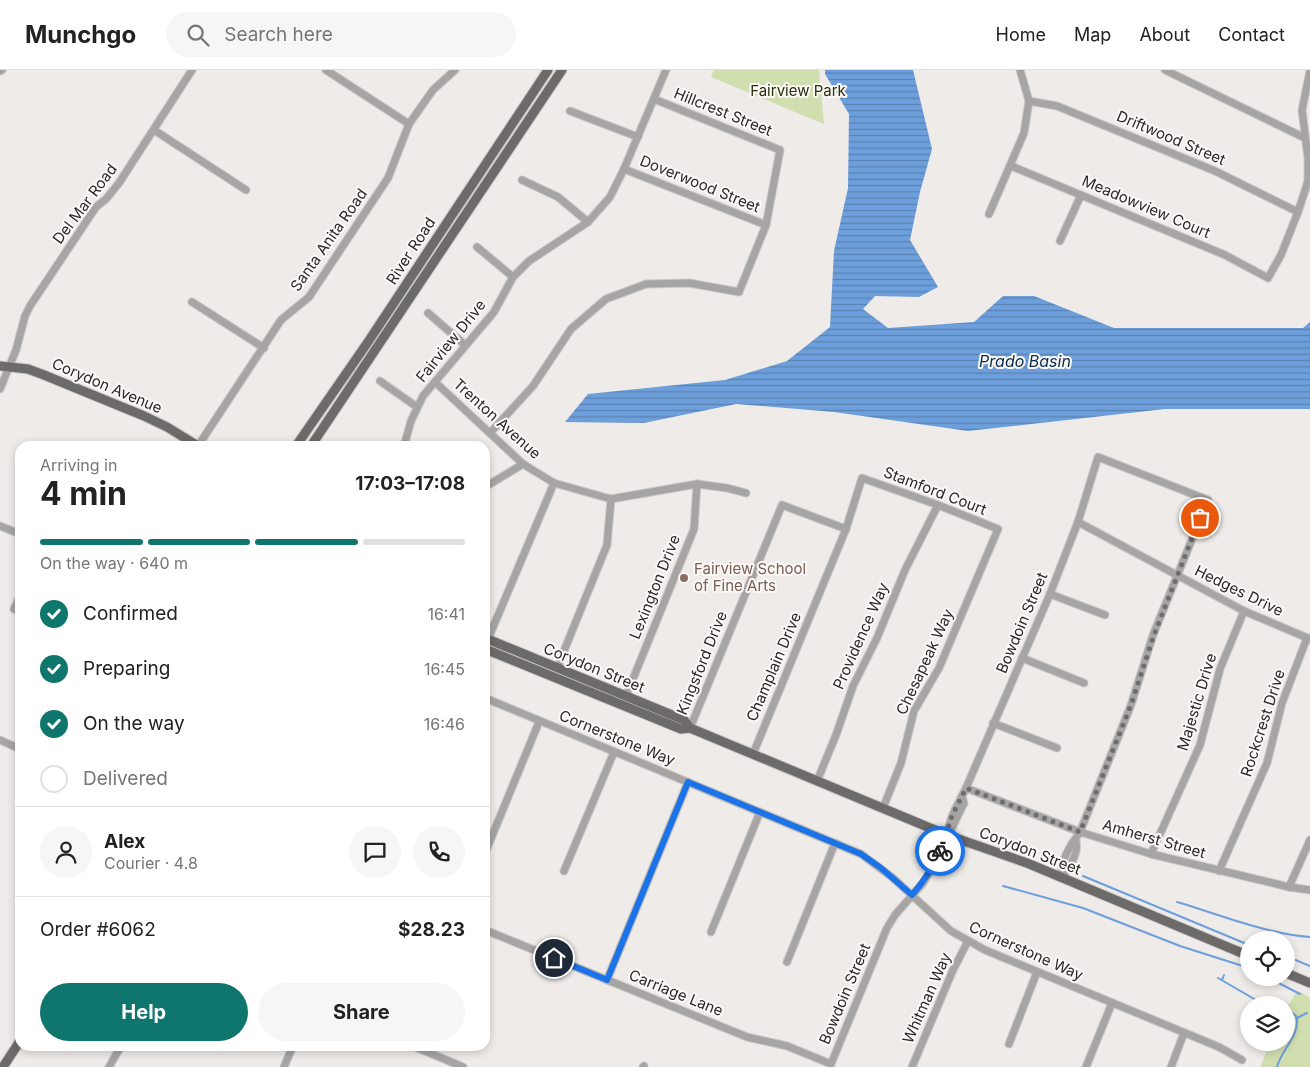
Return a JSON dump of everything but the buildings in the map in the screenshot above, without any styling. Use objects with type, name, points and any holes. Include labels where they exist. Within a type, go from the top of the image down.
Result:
[{"type":"main road","name":"River Road","points":[[299,441],[373,334],[548,70]]},
{"type":"main road","name":"River Road","points":[[315,441],[562,70]]},
{"type":"main road","name":"Corydon Avenue","points":[[5,366],[28,369],[44,374],[144,416],[190,441]]},
{"type":"main road","name":"Corydon Street","points":[[490,639],[684,720],[690,728]]},
{"type":"main road","name":"Corydon Street","points":[[490,651],[680,729],[690,728],[948,835],[1062,878],[1240,952]]},
{"type":"main road","points":[[1295,977],[1310,983]]},
{"type":"main road","points":[[3,1067],[15,1049]]},
{"type":"street","name":"Del Mar Road","points":[[0,389],[5,366],[16,350],[25,316],[30,306],[96,207],[106,199],[119,183],[192,70]]},
{"type":"street","points":[[326,70],[410,124]]},
{"type":"street","name":"Santa Anita Road","points":[[201,441],[281,320],[309,297],[388,178],[410,124],[433,90],[455,70]]},
{"type":"street","name":"Fairview Drive","points":[[405,441],[417,407],[435,382],[494,312],[513,277],[529,261],[588,222],[610,197],[624,169],[666,70]]},
{"type":"street","points":[[989,214],[1024,132],[1029,101],[1020,70]]},
{"type":"street","points":[[1165,70],[1305,138]]},
{"type":"street","points":[[1298,212],[1308,181],[1308,158],[1302,110],[1310,72]]},
{"type":"street","name":"Hillcrest Street","points":[[654,99],[780,150],[766,225]]},
{"type":"street","name":"Driftwood Street","points":[[1029,101],[1057,106],[1206,167],[1298,212]]},
{"type":"street","points":[[570,111],[638,136]]},
{"type":"street","points":[[154,130],[246,190]]},
{"type":"street","name":"Meadowview Court","points":[[1011,166],[1225,256],[1268,278],[1281,255],[1298,212]]},
{"type":"street","name":"Doverwood Street","points":[[624,169],[766,225]]},
{"type":"street","points":[[522,180],[558,197],[588,222]]},
{"type":"street","points":[[1060,241],[1081,195]]},
{"type":"street","points":[[490,433],[532,386],[571,329],[606,299],[646,284],[689,283],[739,292],[766,225]]},
{"type":"street","points":[[477,247],[513,277]]},
{"type":"street","points":[[192,302],[264,348]]},
{"type":"street","points":[[428,313],[466,345]]},
{"type":"street","points":[[380,381],[417,407]]},
{"type":"street","name":"Trenton Avenue","points":[[435,382],[523,464],[554,483],[611,499],[697,484],[746,493]]},
{"type":"street","name":"Bowdoin Street","points":[[831,1064],[887,928],[895,915],[923,883],[954,826],[964,802],[962,796],[1050,594],[1078,522],[1098,457],[1208,500],[1177,576]]},
{"type":"street","points":[[490,484],[523,464]]},
{"type":"street","name":"Stamford Court","points":[[862,478],[938,505],[998,530]]},
{"type":"street","name":"Champlain Drive","points":[[753,754],[846,529],[862,478]]},
{"type":"street","points":[[490,631],[554,483]]},
{"type":"street","name":"Lexington Drive","points":[[626,696],[694,529],[697,484]]},
{"type":"street","points":[[557,668],[607,545],[611,499]]},
{"type":"street","name":"Kingsford Drive","points":[[690,728],[782,505],[846,529]]},
{"type":"street","name":"Providence Way","points":[[817,781],[853,686],[877,638],[905,570],[938,505]]},
{"type":"street","name":"Hedges Drive","points":[[1078,522],[1244,611],[1309,638]]},
{"type":"street","points":[[0,526],[15,532]]},
{"type":"street","name":"Chesapeak Way","points":[[883,808],[901,764],[914,711],[939,668],[998,530]]},
{"type":"street","points":[[1062,878],[1068,870],[1077,847],[1076,841],[1131,705],[1154,635],[1177,576]]},
{"type":"street","points":[[1050,594],[1105,614]]},
{"type":"street","name":"Majestic Drive","points":[[1151,854],[1200,745],[1220,670],[1244,611]]},
{"type":"street","name":"Rockcrest Drive","points":[[1219,871],[1267,763],[1282,703],[1309,638]]},
{"type":"street","points":[[1022,658],[1084,683]]},
{"type":"street","name":"Cornerstone Way","points":[[490,700],[760,812],[868,859],[881,868],[951,931],[968,942],[1219,1047],[1242,1060]]},
{"type":"street","points":[[490,841],[539,722]]},
{"type":"street","points":[[993,723],[1057,748]]},
{"type":"street","points":[[0,740],[15,747]]},
{"type":"street","points":[[564,871],[614,752]]},
{"type":"street","points":[[607,980],[688,782]]},
{"type":"street","name":"Amherst Street","points":[[966,788],[1080,832],[1151,854],[1289,887],[1310,890]]},
{"type":"street","points":[[711,932],[760,812]]},
{"type":"street","points":[[1289,887],[1310,840]]},
{"type":"street","points":[[787,962],[836,844]]},
{"type":"street","name":"Carriage Lane","points":[[490,932],[747,1037],[787,1046],[831,1064]]},
{"type":"street","name":"Whitman Way","points":[[912,1067],[953,970],[968,942]]},
{"type":"street","points":[[1009,1044],[1037,972]]},
{"type":"street","points":[[1086,1067],[1112,1003]]},
{"type":"street","points":[[1171,1067],[1184,1033]]},
{"type":"street","points":[[109,1067],[119,1051]]},
{"type":"street","points":[[284,1067],[290,1051]]},
{"type":"street","points":[[425,1051],[463,1067]]},
{"type":"green space","name":"Fairview Park","points":[[714,70],[819,70],[824,124],[711,77]]},
{"type":"green space","points":[[1297,991],[1310,997],[1310,1067],[1260,1067],[1267,1051],[1295,1051],[1294,996]]},
{"type":"water","name":"Prado Basin","points":[[825,70],[913,70],[932,149],[920,192],[910,240],[938,287],[919,297],[875,296],[863,309],[888,328],[974,322],[1003,296],[1034,296],[1114,328],[1303,328],[1310,322],[1310,409],[1165,409],[968,431],[834,412],[736,404],[644,423],[565,422],[588,394],[725,380],[787,361],[830,327],[834,251],[848,188],[849,114],[825,74]]},
{"type":"waterway","points":[[1083,876],[1240,941]]},
{"type":"waterway","points":[[1003,886],[1083,908],[1180,946],[1240,965]]},
{"type":"waterway","points":[[1177,902],[1260,928],[1310,937]]},
{"type":"waterway","points":[[1295,960],[1310,966]]},
{"type":"waterway","points":[[1222,980],[1224,975]]},
{"type":"waterway","points":[[1218,978],[1249,996]]},
{"type":"waterway","points":[[1284,986],[1300,994]]},
{"type":"waterway","points":[[1297,1018],[1307,1013]]},
{"type":"waterway","points":[[1295,1015],[1297,1022],[1295,1032]]},
{"type":"waterway","points":[[1277,1067],[1285,1051]]},
{"type":"way so far","points":[[940,851],[948,835],[949,823],[958,801],[966,788],[1080,832],[1131,705],[1154,635],[1200,518]]},
{"type":"place","name":"Fairview School of Fine Arts","points":[[684,578]]},
{"type":"route","points":[[554,958],[607,980],[688,782],[861,854],[881,868],[912,895],[923,883],[940,851]]}]
